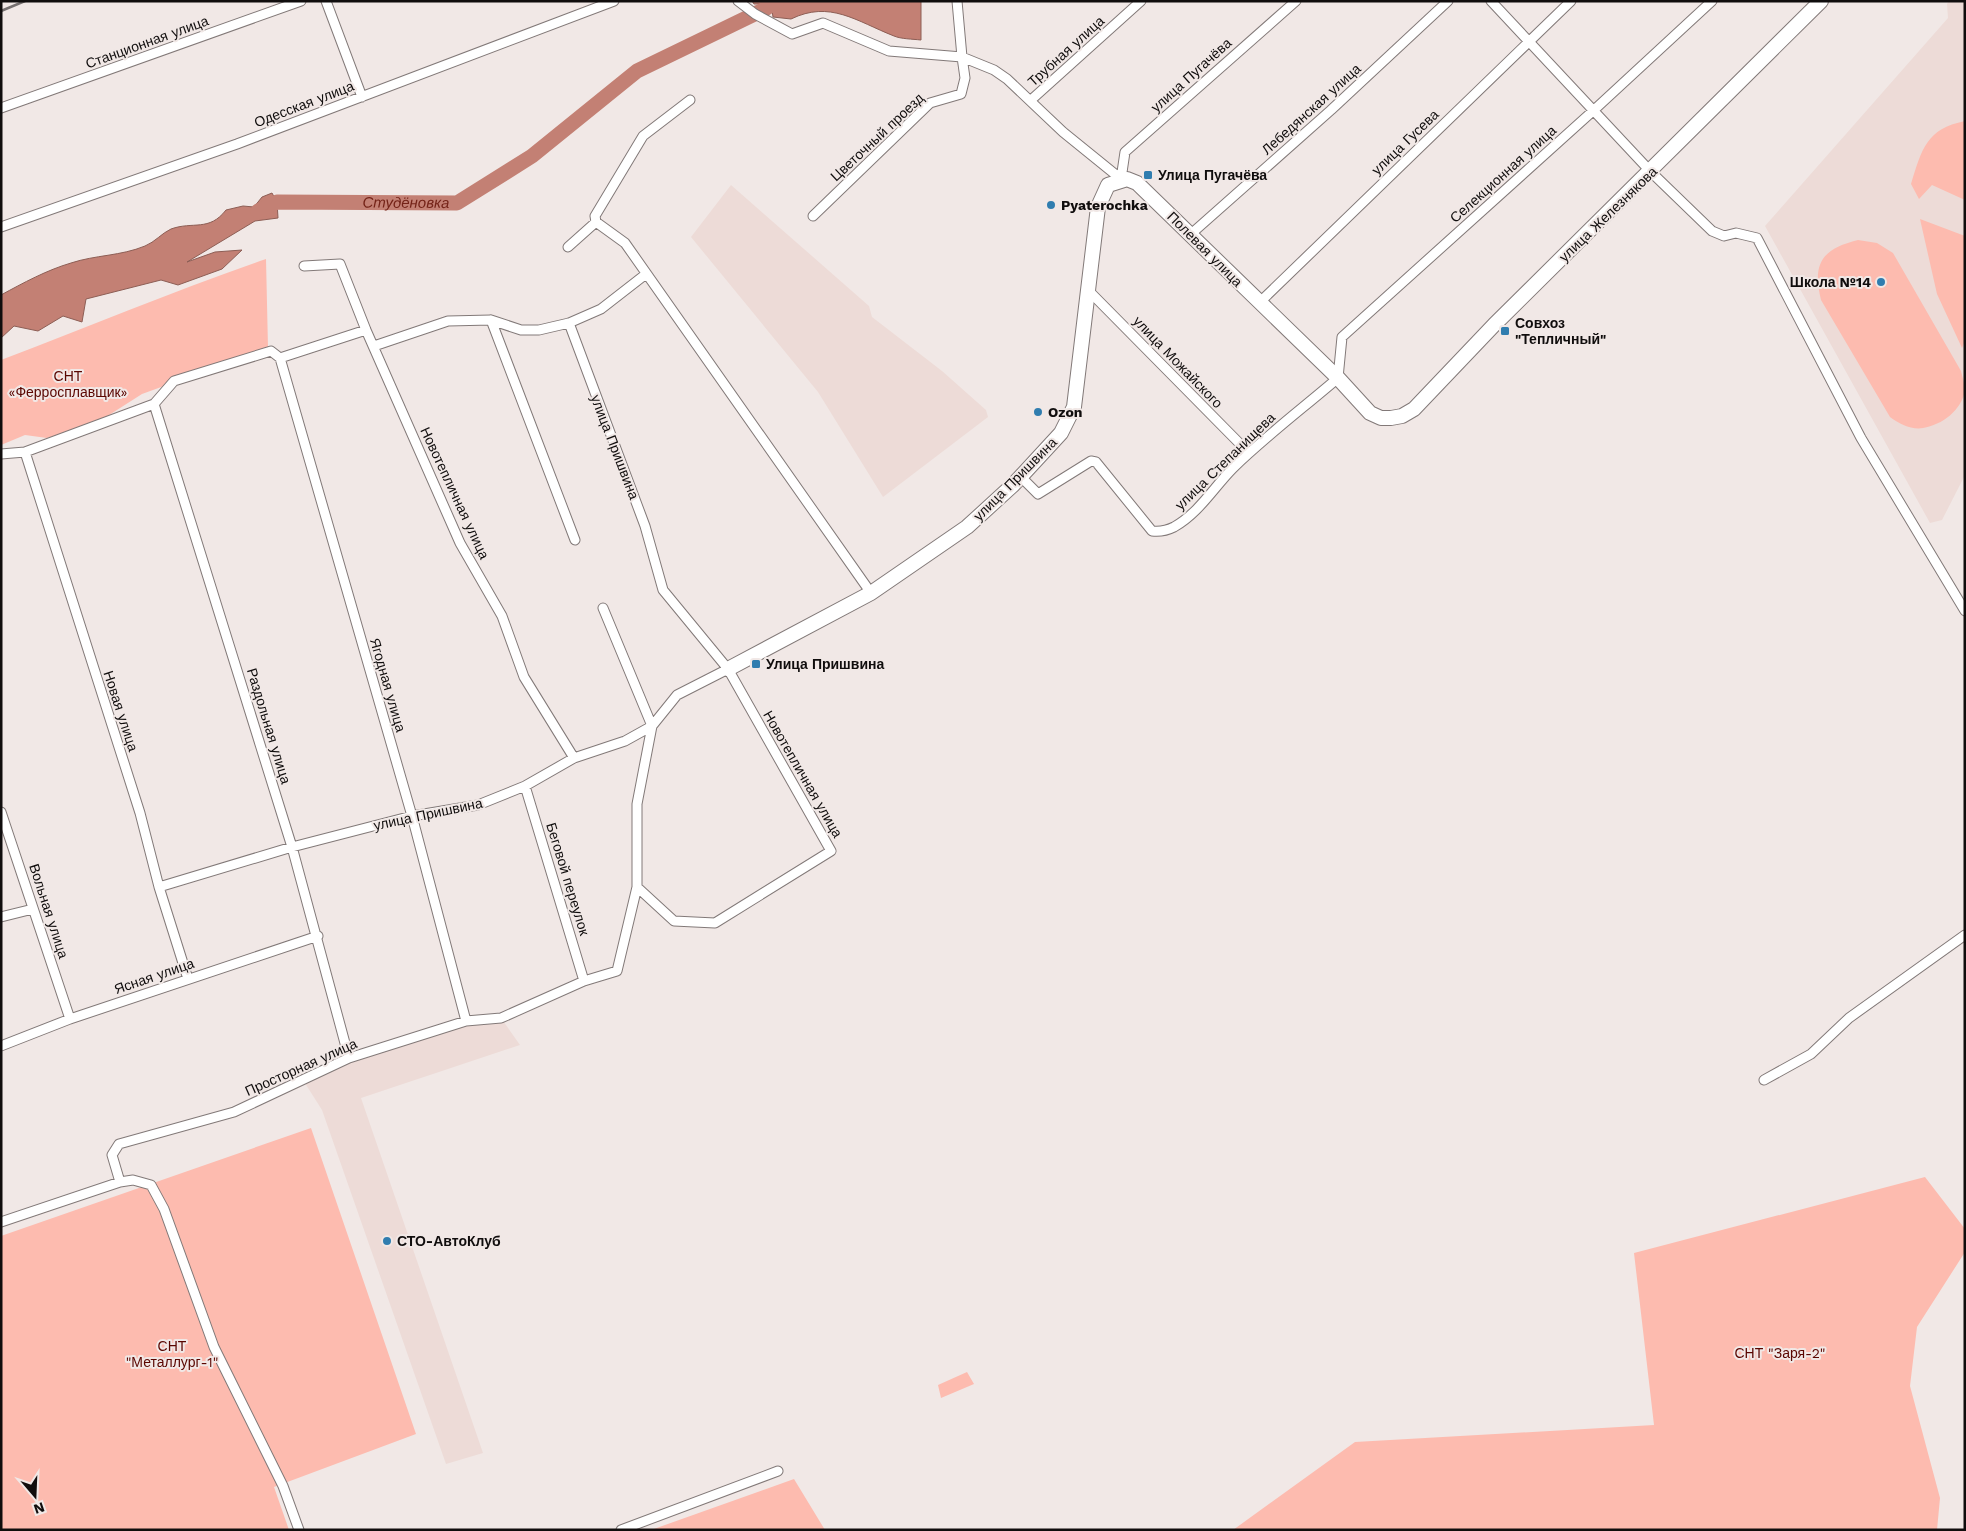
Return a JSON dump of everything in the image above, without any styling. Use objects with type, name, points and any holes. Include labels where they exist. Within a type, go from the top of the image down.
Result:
[{"type":"street","name":"Станционная улица","points":[[1,108],[302,1]]},
{"type":"street","points":[[326,1],[362,97]]},
{"type":"street","name":"Одесская улица","points":[[1,227],[237,144],[614,1]]},
{"type":"street","name":"Полевая улица","points":[[738,1],[755,14],[792,34],[823,23],[890,51],[962,57],[994,70],[1031,100],[1063,132],[1121,179],[1137,183],[1338,378],[1370,413],[1380,418],[1391,418]]},
{"type":"street","points":[[957,1],[962,57]]},
{"type":"street","name":"Трубная улица","points":[[1031,100],[1141,1]]},
{"type":"street","name":"улица Пугачёва","points":[[1121,179],[1125,152],[1296,1]]},
{"type":"street","name":"Лебедянская улица","points":[[1191,234],[1331,110],[1448,1]]},
{"type":"street","points":[[1491,1],[1651,172],[1712,231],[1724,236],[1736,233],[1757,238],[1861,438],[1965,611]]},
{"type":"street","name":"улица Гусева","points":[[1260,303],[1571,1]]},
{"type":"street","name":"Селекционная улица","points":[[1338,378],[1342,337],[1712,1]]},
{"type":"street","name":"улица Железнякова","points":[[1391,418],[1402,416],[1414,408],[1494,325],[1651,172],[1821,1]]},
{"type":"street","name":"Цветочный проезд","points":[[813,216],[930,103],[961,94],[966,78],[962,57]]},
{"type":"street","points":[[690,100],[643,136],[595,216],[596,222],[625,243],[871,592]]},
{"type":"street","name":"улица Пришвина","points":[[159,886],[292,847],[412,816],[478,805],[525,786],[574,758],[625,741],[652,726],[677,695],[871,592],[968,527],[1020,477],[1061,433],[1074,407],[1098,206],[1108,185],[1121,179]]},
{"type":"street","points":[[568,247],[596,222]]},
{"type":"street","name":"Новотепличная улица","points":[[304,266],[340,264],[366,330],[460,543],[502,616],[524,677],[574,758]]},
{"type":"street","points":[[374,346],[448,321],[491,320],[520,330],[539,330],[569,324],[601,309],[646,274]]},
{"type":"street","name":"улица Можайского","points":[[1088,290],[1249,453]]},
{"type":"street","points":[[491,320],[575,540]]},
{"type":"street","name":"улица Пришвина","points":[[569,324],[645,526],[663,590],[728,669]]},
{"type":"street","points":[[1,454],[25,452],[154,404],[174,381],[271,351],[280,358],[366,330]]},
{"type":"street","name":"Ягодная улица","points":[[280,358],[412,816],[466,1021]]},
{"type":"street","name":"улица Степанищева","points":[[1020,477],[1038,494],[1091,461],[1096,462],[1152,531],[1158,532],[1174,527],[1196,510],[1222,479],[1249,453],[1338,378]]},
{"type":"street","name":"Раздольная улица","points":[[154,404],[292,847],[318,936],[349,1058]]},
{"type":"street","name":"Новая улица","points":[[25,452],[140,813],[159,886],[188,979]]},
{"type":"street","points":[[603,608],[652,726],[637,804],[637,887]]},
{"type":"street","name":"Новотепличная улица","points":[[637,887],[674,921],[715,924],[831,851],[728,669]]},
{"type":"street","name":"Беговой переулок","points":[[525,786],[584,981]]},
{"type":"street","name":"Вольная улица","points":[[1,812],[70,1019]]},
{"type":"street","name":"Просторная улица","points":[[120,1182],[112,1155],[119,1144],[234,1112],[349,1058],[466,1021],[501,1018],[584,981],[617,971],[637,887]]},
{"type":"street","points":[[1,917],[33,909]]},
{"type":"street","points":[[1764,1080],[1811,1054],[1849,1018],[1965,935]]},
{"type":"street","name":"Ясная улица","points":[[1,1046],[70,1019],[318,936]]},
{"type":"street","points":[[1,1222],[120,1182],[133,1180],[152,1185],[156,1190],[214,1347],[283,1486],[299,1530]]},
{"type":"street","points":[[620,1530],[778,1471]]},
{"type":"shaded area","points":[[752,1],[921,1],[921,40],[897,37],[855,19],[831,12],[805,14],[791,19],[773,17],[771,4],[754,4]]},
{"type":"shaded area","name":"Школа №14","points":[[1949,1],[1965,1],[1965,475],[1942,520],[1930,523],[1765,226],[1948,18],[1947,4]]},
{"type":"shaded area","points":[[731,185],[869,306],[872,317],[942,371],[986,410],[988,417],[883,497],[818,392],[691,237]]},
{"type":"shaded area","points":[[272,193],[277,202],[278,218],[255,221],[187,262],[215,252],[242,250],[222,269],[178,285],[161,280],[86,299],[82,322],[63,316],[38,331],[14,326],[1,338],[1,295],[9,290],[35,277],[80,260],[136,249],[149,244],[171,229],[207,224],[220,217],[226,210],[243,206],[254,207],[262,197]]},
{"type":"shaded area","points":[[501,1018],[520,1045],[361,1098],[483,1453],[446,1464],[322,1110],[303,1080],[349,1058],[466,1021]]},
{"type":"green space","points":[[1965,121],[1965,200],[1932,185],[1919,199],[1911,184],[1928,142],[1942,129]]},
{"type":"green space","points":[[1920,219],[1965,236],[1965,341],[1962,348],[1937,294]]},
{"type":"green space","points":[[1858,240],[1877,243],[1893,253],[1961,371],[1965,390],[1960,404],[1950,415],[1937,424],[1923,428],[1914,428],[1901,424],[1890,417],[1821,300],[1818,276],[1819,267],[1823,260],[1828,253],[1836,248]]},
{"type":"green space","name":"СНТ «Ферросплавщик»","points":[[266,259],[268,348],[142,394],[95,424],[47,438],[25,435],[1,445],[1,360]]},
{"type":"green space","name":"СНТ \"Металлург-1\"","points":[[311,1128],[416,1434],[274,1487],[289,1530],[1,1530],[1,1236]]},
{"type":"green space","name":"СНТ \"Заря-2\"","points":[[1925,1177],[1965,1229],[1965,1252],[1917,1327],[1910,1386],[1940,1498],[1937,1530],[1233,1530],[1355,1442],[1654,1425],[1634,1253]]},
{"type":"green space","points":[[967,1372],[974,1384],[941,1398],[938,1385]]},
{"type":"green space","points":[[794,1479],[825,1530],[651,1530]]},
{"type":"waterway","name":"Студёновка","points":[[258,211],[277,202],[457,203],[532,156],[637,71],[765,9],[777,1]]},
{"type":"railway","points":[[1,11],[25,1]]},
{"type":"place","name":"Улица Пугачёва","points":[[1148,175]]},
{"type":"place","name":"Pyaterochka","points":[[1051,205]]},
{"type":"place","name":"Школа №14","points":[[1881,282]]},
{"type":"place","name":"Совхоз \"Тепличный\"","points":[[1505,331]]},
{"type":"place","name":"Ozon","points":[[1038,412]]},
{"type":"place","name":"Улица Пришвина","points":[[756,664]]},
{"type":"place","name":"СТО-АвтоКлуб","points":[[387,1241]]}]
